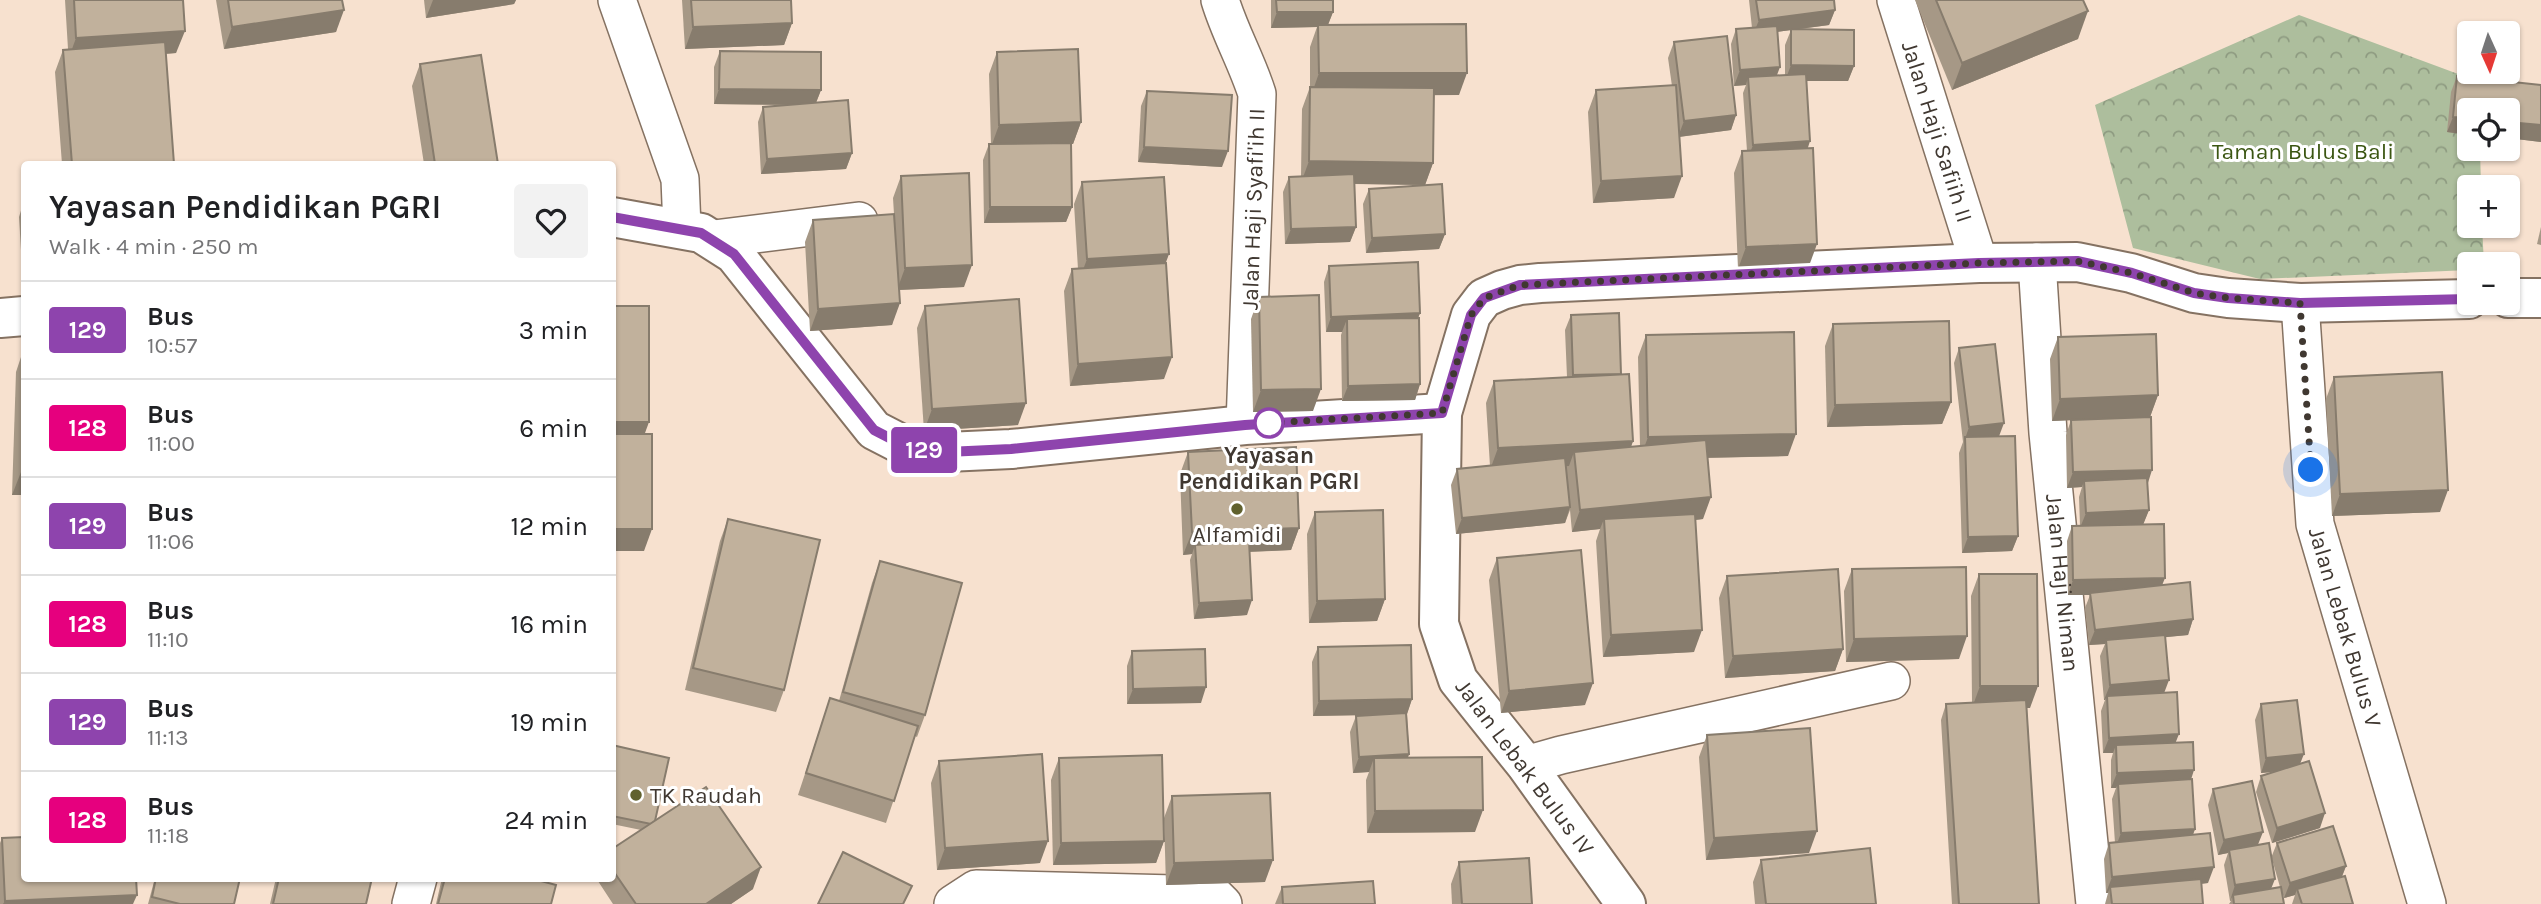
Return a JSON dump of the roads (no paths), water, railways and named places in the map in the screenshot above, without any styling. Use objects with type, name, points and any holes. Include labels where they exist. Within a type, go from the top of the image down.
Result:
[{"type":"street","points":[[617,0],[698,234],[734,254],[874,430],[907,447],[947,452],[1011,449],[1245,425],[1442,413]]},
{"type":"street","name":"Jalan Haji Syafi'ih II","points":[[1220,0],[1257,94],[1245,425]]},
{"type":"street","name":"Jalan Haji Safiih II","points":[[1896,0],[1979,263]]},
{"type":"street","points":[[616,218],[698,234],[886,217]]},
{"type":"street","name":"Jalan Lebak Bulus IV","points":[[1626,904],[1526,765],[1458,680],[1439,624],[1442,413],[1471,315],[1484,298],[1511,287],[1540,283],[2077,261],[2132,273],[2194,293],[2228,298],[2300,303],[2457,299]]},
{"type":"street","name":"Jalan Haji Niman","points":[[2037,262],[2048,433],[2095,904]]},
{"type":"street","points":[[2520,298],[2541,298]]},
{"type":"street","name":"Jalan Lebak Bulus V","points":[[2300,303],[2315,524],[2427,904]]},
{"type":"street","points":[[0,318],[21,316]]},
{"type":"street","points":[[1526,765],[1891,681]]},
{"type":"street","points":[[411,904],[417,882]]},
{"type":"street","points":[[953,904],[976,890],[1214,895],[1223,904]]},
{"type":"place","name":"Yayasan Pendidikan PGRI","points":[[1269,423]]},
{"type":"place","name":"Alfamidi","points":[[1237,509]]},
{"type":"place","name":"TK Raudah","points":[[636,795]]},
{"type":"park label","name":"Taman Bulus Bali","points":[[2303,151]]}]
